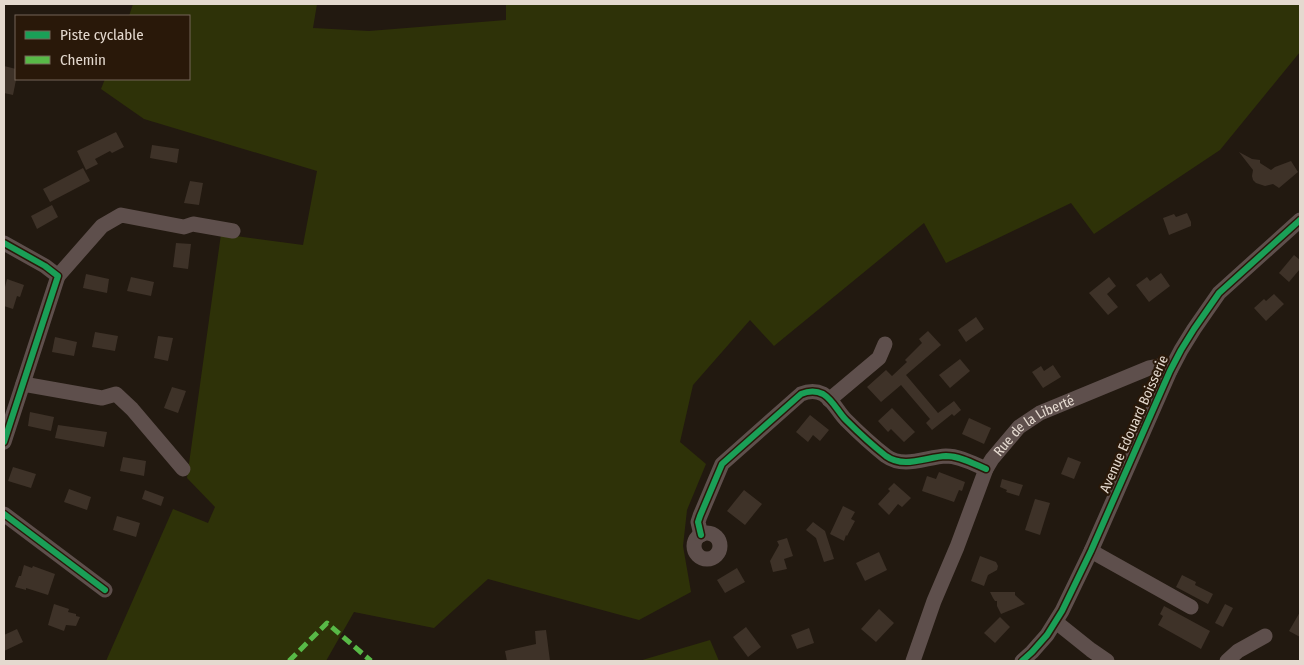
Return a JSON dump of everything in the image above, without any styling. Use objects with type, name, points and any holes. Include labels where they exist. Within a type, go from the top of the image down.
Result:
[{"type":"street","points":[[4,442],[58,276],[102,226],[121,214],[184,227],[193,224],[233,231]]},
{"type":"street","name":"Avenue Edouard Boisserie","points":[[1022,661],[1047,635],[1056,622],[1091,551],[1170,372],[1194,328],[1219,293],[1300,220]]},
{"type":"street","points":[[4,243],[45,266],[58,276]]},
{"type":"street","points":[[829,400],[880,358],[885,344]]},
{"type":"street","name":"Rue de la Liberté","points":[[913,661],[934,601],[958,547],[986,469],[1019,427],[1040,413],[1149,368],[1160,366],[1170,372]]},
{"type":"street","points":[[23,384],[102,398],[116,394],[132,409],[183,469]]},
{"type":"street","points":[[701,535],[698,522],[722,464],[801,394],[808,391],[822,394],[845,419],[895,461],[905,462],[945,456],[957,457],[986,469]]},
{"type":"street","points":[[4,514],[105,590]]},
{"type":"street","points":[[1091,551],[1191,607]]},
{"type":"street","points":[[1056,622],[1108,661]]},
{"type":"street","points":[[1227,661],[1238,650],[1265,636]]},
{"type":"green space","points":[[133,4],[317,4],[313,28],[369,31],[506,20],[506,4],[1300,4],[1300,52],[1220,150],[1094,234],[1071,203],[946,263],[924,223],[774,346],[750,320],[693,385],[680,442],[706,464],[687,510],[683,546],[691,592],[639,620],[488,579],[434,628],[354,612],[326,661],[106,661],[173,509],[208,523],[215,507],[187,478],[221,234],[303,245],[317,171],[144,119],[101,89],[105,80],[190,80],[190,15],[129,15]]},
{"type":"green space","points":[[710,640],[719,661],[639,661]]},
{"type":"building","points":[[4,66],[15,69],[16,80],[13,95],[4,93]]},
{"type":"building","points":[[116,132],[124,147],[112,153],[110,151],[95,159],[98,164],[86,170],[77,151]]},
{"type":"building","points":[[152,145],[179,149],[177,163],[150,158]]},
{"type":"building","points":[[1239,152],[1252,159],[1260,160],[1260,163],[1271,170],[1291,161],[1298,172],[1279,188],[1273,184],[1265,186],[1256,183],[1252,176],[1253,170]]},
{"type":"building","points":[[83,168],[90,181],[50,202],[43,189]]},
{"type":"building","points":[[190,181],[203,183],[199,205],[184,203]]},
{"type":"building","points":[[52,205],[58,217],[37,229],[31,216]]},
{"type":"building","points":[[1187,213],[1191,226],[1169,235],[1163,218],[1174,214],[1176,217]]},
{"type":"building","points":[[176,243],[191,244],[188,269],[173,267]]},
{"type":"building","points":[[1294,255],[1300,260],[1300,269],[1289,282],[1279,273]]},
{"type":"building","points":[[1161,273],[1170,286],[1149,302],[1136,285],[1147,277],[1150,281]]},
{"type":"building","points":[[86,274],[109,279],[107,293],[83,288]]},
{"type":"building","points":[[131,277],[154,282],[151,296],[127,291]]},
{"type":"building","points":[[1109,277],[1116,286],[1107,294],[1118,307],[1108,315],[1089,293]]},
{"type":"building","points":[[7,279],[24,285],[20,297],[17,296],[13,309],[4,306],[4,291]]},
{"type":"building","points":[[1274,294],[1284,304],[1266,321],[1254,308],[1264,299],[1266,301]]},
{"type":"building","points":[[976,317],[984,329],[966,342],[958,330]]},
{"type":"building","points":[[928,331],[941,345],[906,375],[938,413],[954,401],[961,410],[954,416],[952,414],[932,430],[926,423],[930,419],[901,385],[881,402],[867,387],[886,370],[892,376],[907,362],[905,360],[922,343],[919,339]]},
{"type":"building","points":[[95,332],[118,336],[115,351],[92,347]]},
{"type":"building","points":[[158,336],[173,338],[168,361],[154,358]]},
{"type":"building","points":[[55,337],[77,342],[74,356],[52,352]]},
{"type":"building","points":[[960,359],[970,371],[950,388],[939,375]]},
{"type":"building","points":[[1053,365],[1061,377],[1043,388],[1032,372],[1041,366],[1044,371]]},
{"type":"building","points":[[172,387],[186,391],[178,413],[164,408]]},
{"type":"building","points":[[892,408],[915,432],[904,442],[891,429],[888,432],[878,421]]},
{"type":"building","points":[[30,412],[54,417],[51,431],[28,426]]},
{"type":"building","points":[[810,415],[829,430],[820,441],[813,435],[808,442],[796,432]]},
{"type":"building","points":[[969,418],[991,428],[984,444],[962,434]]},
{"type":"building","points":[[58,425],[107,432],[104,447],[55,438]]},
{"type":"building","points":[[123,457],[146,461],[144,476],[120,471]]},
{"type":"building","points":[[1068,457],[1081,462],[1074,479],[1061,474]]},
{"type":"building","points":[[13,467],[36,474],[31,488],[8,481]]},
{"type":"building","points":[[939,472],[965,482],[962,491],[959,490],[954,502],[922,491],[927,476],[936,479]]},
{"type":"building","points":[[1002,479],[1023,485],[1019,496],[1006,492],[1007,490],[1000,487]]},
{"type":"building","points":[[894,483],[911,498],[902,507],[898,504],[889,515],[878,504],[890,491],[888,489]]},
{"type":"building","points":[[69,489],[91,497],[87,510],[64,502]]},
{"type":"building","points":[[145,490],[164,497],[161,506],[142,499]]},
{"type":"building","points":[[744,490],[762,504],[745,525],[727,511]]},
{"type":"building","points":[[1035,499],[1050,503],[1040,535],[1025,530]]},
{"type":"building","points":[[843,506],[855,512],[851,519],[855,521],[844,541],[830,534]]},
{"type":"building","points":[[117,516],[140,523],[136,537],[113,530]]},
{"type":"building","points":[[813,522],[825,531],[834,559],[824,562],[816,538],[806,530]]},
{"type":"building","points":[[787,538],[793,556],[784,559],[787,569],[773,572],[770,561],[779,545],[777,541]]},
{"type":"building","points":[[879,552],[887,570],[865,581],[856,563]]},
{"type":"building","points":[[980,556],[996,562],[998,566],[997,570],[988,575],[984,586],[971,581]]},
{"type":"building","points":[[24,565],[32,568],[33,566],[55,574],[48,595],[26,588],[26,590],[15,587]]},
{"type":"building","points":[[737,568],[745,582],[725,593],[717,580]]},
{"type":"building","points":[[1182,575],[1196,582],[1195,585],[1213,594],[1208,604],[1176,587]]},
{"type":"building","points":[[990,592],[1015,592],[1015,595],[1025,604],[1001,614],[997,601],[995,601]]},
{"type":"building","points":[[54,604],[69,609],[68,612],[80,617],[76,626],[66,625],[64,631],[48,625]]},
{"type":"building","points":[[1225,604],[1233,608],[1223,627],[1215,623]]},
{"type":"building","points":[[1164,606],[1210,631],[1201,649],[1158,625],[1163,616],[1160,614]]},
{"type":"building","points":[[879,609],[894,623],[876,642],[861,629]]},
{"type":"building","points":[[1300,612],[1300,637],[1289,631]]},
{"type":"building","points":[[1000,617],[1010,627],[995,643],[984,633]]},
{"type":"building","points":[[746,627],[761,647],[748,657],[733,637]]},
{"type":"building","points":[[809,628],[814,643],[797,649],[791,635]]},
{"type":"building","points":[[17,629],[23,642],[4,651],[4,635]]},
{"type":"building","points":[[546,630],[550,661],[507,661],[505,651],[536,644],[535,631]]},
{"type":"marked path","points":[[289,661],[327,623],[371,661]]},
{"type":"cycle path","points":[[1022,661],[1047,635],[1062,611],[1091,551],[1170,371],[1194,329],[1219,293],[1300,220]]},
{"type":"cycle path","points":[[4,243],[45,266],[58,276],[4,442]]},
{"type":"cycle path","points":[[701,535],[698,522],[722,464],[801,394],[806,392],[817,392],[827,397],[855,429],[893,460],[908,462],[951,456],[986,469]]},
{"type":"cycle path","points":[[4,514],[105,590]]}]
